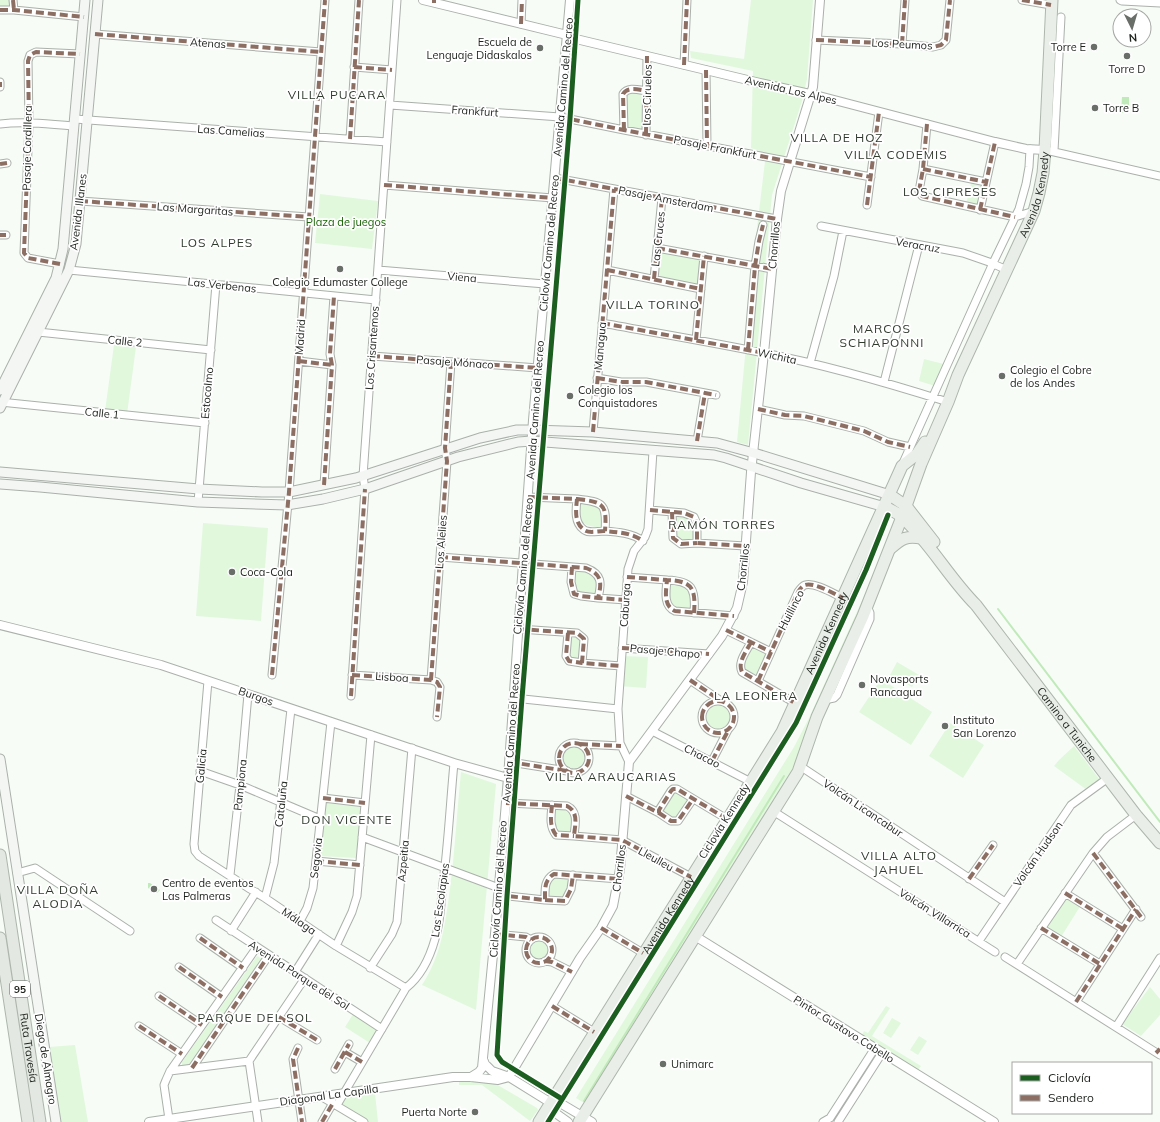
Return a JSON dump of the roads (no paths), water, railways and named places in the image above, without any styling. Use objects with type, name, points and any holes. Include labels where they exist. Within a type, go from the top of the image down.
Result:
[{"type":"highway","name":"Ruta Travesía","points":[[0,855],[40,1122]]},
{"type":"highway","name":"Ruta Travesía","points":[[0,938],[28,1122]]},
{"type":"main road","name":"Avenida Illanes","points":[[0,390],[53,284],[60,264],[64,242],[85,0]]},
{"type":"main road","name":"Avenida Illanes","points":[[1,404],[69,270],[76,244],[98,0]]},
{"type":"main road","name":"Avenida Kennedy","points":[[539,1122],[782,732],[885,507],[902,466],[922,448],[942,400],[958,375],[1007,270],[1034,211],[1050,151],[1053,74],[1052,3]]},
{"type":"main road","name":"Avenida Kennedy","points":[[585,1120],[696,936],[795,777],[824,700],[867,605],[904,512],[942,400]]},
{"type":"main road","points":[[0,472],[199,489],[289,492],[363,476],[445,448],[487,436],[516,430],[593,432],[717,443],[754,452],[890,495],[904,512]]},
{"type":"main road","points":[[0,484],[198,502],[288,505],[318,500],[365,489],[473,453],[518,442],[532,441],[714,455],[801,483],[904,512]]},
{"type":"main road","points":[[842,494],[842,488],[846,481]]},
{"type":"main road","name":"Camino a Tuniche","points":[[904,512],[921,538],[976,605],[1136,815],[1160,843]]},
{"type":"main road","name":"Camino a Tuniche","points":[[904,512],[948,560],[976,605]]},
{"type":"main road","points":[[889,550],[902,539],[913,537],[921,538]]},
{"type":"main road","name":"Diego de Almagro","points":[[0,759],[56,1122]]},
{"type":"street","points":[[12,0],[14,10]]},
{"type":"street","name":"Madrid","points":[[272,675],[288,505],[325,0]]},
{"type":"street","points":[[350,139],[359,0]]},
{"type":"street","name":"Los Crisantemos","points":[[351,696],[365,489],[363,476],[397,0]]},
{"type":"street","name":"Avenida Los Alpes","points":[[423,0],[434,1],[567,35],[576,39],[811,94],[995,142],[1030,149],[1050,151],[1160,176]]},
{"type":"street","points":[[521,24],[522,0]]},
{"type":"street","name":"Avenida Camino del Recreo","points":[[471,1077],[482,1068],[499,892],[510,762],[532,441],[570,0]]},
{"type":"street","points":[[684,65],[686,0]]},
{"type":"street","name":"Chorrillos","points":[[509,1077],[572,972],[602,928],[613,906],[619,878],[629,762],[726,630],[734,616],[741,593],[776,219],[781,191],[811,94],[814,77],[820,0]]},
{"type":"street","points":[[902,44],[905,0]]},
{"type":"street","name":"Los Peumos","points":[[816,40],[902,44],[933,48],[941,45],[946,40],[950,0]]},
{"type":"street","points":[[1022,0],[1052,3]]},
{"type":"street","points":[[1120,0],[1160,3]]},
{"type":"street","points":[[0,10],[84,17]]},
{"type":"street","name":"Avenida Kennedy","points":[[1053,74],[1062,17]]},
{"type":"street","name":"Atenas","points":[[95,34],[321,52]]},
{"type":"street","name":"Pasaje Cordillera","points":[[60,264],[28,258],[24,253],[29,123],[28,61],[30,55],[36,52],[80,54]]},
{"type":"street","name":"Los Ciruelos","points":[[646,135],[648,56]]},
{"type":"street","points":[[354,67],[392,70]]},
{"type":"street","points":[[706,70],[707,145]]},
{"type":"street","points":[[624,130],[623,94],[628,89],[647,91]]},
{"type":"street","name":"Frankfurt","points":[[390,105],[560,117]]},
{"type":"street","points":[[866,205],[879,112]]},
{"type":"street","name":"Pasaje Frankfurt","points":[[560,117],[646,135],[707,145],[871,177]]},
{"type":"street","name":"Las Camelias","points":[[0,124],[11,122],[74,122],[88,120],[387,142]]},
{"type":"street","points":[[927,124],[923,169],[919,191],[922,196],[1015,217],[1034,211]]},
{"type":"street","points":[[980,210],[995,142]]},
{"type":"street","name":"Avenida Kennedy","points":[[902,466],[910,447],[942,400],[993,263],[1015,217],[1024,193],[1029,168],[1030,149]]},
{"type":"street","points":[[923,169],[986,182]]},
{"type":"street","name":"Pasaje Amsterdam","points":[[555,178],[776,219]]},
{"type":"street","points":[[384,185],[553,198]]},
{"type":"street","name":"Managua","points":[[593,432],[614,189]]},
{"type":"street","name":"Las Cruces","points":[[654,280],[662,198]]},
{"type":"street","name":"Las Margaritas","points":[[80,201],[309,216]]},
{"type":"street","points":[[748,350],[755,266],[760,237],[764,225]]},
{"type":"street","name":"Veracruz","points":[[821,226],[963,253],[993,263],[1007,270]]},
{"type":"street","points":[[810,363],[834,276],[843,231]]},
{"type":"street","points":[[884,382],[919,245]]},
{"type":"street","points":[[658,248],[772,269]]},
{"type":"street","points":[[696,340],[704,256]]},
{"type":"street","name":"Las Verbenas","points":[[69,270],[376,300]]},
{"type":"street","name":"Viena","points":[[378,270],[545,284]]},
{"type":"street","points":[[607,270],[701,288]]},
{"type":"street","name":"Estocolmo","points":[[198,502],[216,284]]},
{"type":"street","points":[[324,485],[332,365],[330,354],[334,296]]},
{"type":"street","name":"Wichita","points":[[602,323],[810,363],[884,382],[942,400]]},
{"type":"street","name":"Calle 2","points":[[38,332],[211,350]]},
{"type":"street","name":"Pasaje Mónaco","points":[[372,356],[538,368]]},
{"type":"street","points":[[299,361],[332,365]]},
{"type":"street","name":"Los Alelies","points":[[431,680],[447,461],[445,448],[451,362]]},
{"type":"street","points":[[598,378],[621,382],[646,382],[716,395]]},
{"type":"street","points":[[697,441],[705,393]]},
{"type":"street","name":"Calle 1","points":[[1,404],[205,423]]},
{"type":"street","points":[[758,409],[785,415],[804,416],[864,431],[888,442],[910,447]]},
{"type":"street","name":"Caburga","points":[[629,762],[621,746],[618,731],[618,709],[627,577],[634,551],[643,541],[648,529],[653,451]]},
{"type":"street","points":[[528,497],[594,501],[600,504],[606,513],[605,531]]},
{"type":"street","points":[[577,500],[576,516],[580,526],[584,530],[589,532],[605,531],[634,535],[643,541]]},
{"type":"street","points":[[650,510],[684,513],[694,517],[697,524],[697,543]]},
{"type":"street","points":[[672,512],[673,538],[681,544],[697,543],[745,546]]},
{"type":"street","points":[[440,558],[586,568],[593,571],[599,578],[601,583],[598,598]]},
{"type":"street","points":[[572,567],[571,586],[574,594],[598,598],[626,600]]},
{"type":"street","points":[[627,577],[667,580],[684,582],[688,584],[695,599],[694,612]]},
{"type":"street","points":[[667,580],[667,602],[669,607],[675,611],[734,616]]},
{"type":"street","name":"Huillinco","points":[[758,681],[798,592],[803,586],[807,584],[815,585],[843,598]]},
{"type":"street","name":"Burgos","points":[[0,625],[161,666],[454,763],[508,778]]},
{"type":"street","points":[[519,629],[577,633],[584,639],[582,663]]},
{"type":"street","points":[[726,630],[771,652]]},
{"type":"street","points":[[568,632],[566,656],[569,661],[621,666]]},
{"type":"street","points":[[751,642],[740,662],[742,672],[795,703]]},
{"type":"street","name":"Pasaje Chapo","points":[[622,648],[709,654]]},
{"type":"street","name":"Lisboa","points":[[352,675],[431,680]]},
{"type":"street","points":[[431,680],[438,682],[440,687],[437,717]]},
{"type":"street","points":[[690,680],[729,705],[734,713],[733,722],[712,761]]},
{"type":"street","name":"Galicia","points":[[195,850],[194,844],[208,681]]},
{"type":"street","name":"Pampiona","points":[[230,875],[248,694]]},
{"type":"street","points":[[514,698],[618,709]]},
{"type":"street","points":[[721,701],[711,702],[707,705],[701,714],[702,724],[709,732],[720,733],[729,729]]},
{"type":"street","name":"Cataluña","points":[[265,898],[274,863],[291,708]]},
{"type":"street","name":"Segovia","points":[[300,921],[312,895],[331,722]]},
{"type":"street","name":"Chacao","points":[[652,731],[751,782]]},
{"type":"street","points":[[336,946],[355,904],[360,865],[371,735]]},
{"type":"street","points":[[567,771],[561,765],[559,760],[561,752],[571,743],[621,746]]},
{"type":"street","points":[[510,762],[567,771],[581,771],[588,764],[589,755],[580,744]]},
{"type":"street","name":"Azpeitia","points":[[370,968],[389,939],[397,922],[412,748]]},
{"type":"street","name":"Las Escolapias","points":[[322,1122],[344,1093],[406,988],[424,967],[435,940],[439,922],[445,868],[454,763]]},
{"type":"street","name":"Volcán Licancabur","points":[[800,766],[1005,902]]},
{"type":"street","points":[[200,771],[240,785],[320,819]]},
{"type":"street","name":"Volcán Hudson","points":[[980,941],[1071,806],[1108,778]]},
{"type":"street","points":[[658,813],[673,789],[677,789],[727,819]]},
{"type":"street","points":[[626,796],[671,821],[678,821],[693,799]]},
{"type":"street","points":[[323,798],[365,803]]},
{"type":"street","points":[[506,803],[567,806],[574,811],[576,816],[574,836]]},
{"type":"street","points":[[552,805],[552,827],[556,835],[622,840]]},
{"type":"street","name":"Volcán Villarrica","points":[[773,811],[980,941],[995,952]]},
{"type":"street","points":[[1017,964],[1093,853],[1107,837],[1136,815]]},
{"type":"street","points":[[362,838],[445,868],[499,892],[545,900],[565,901],[572,889],[573,875]]},
{"type":"street","name":"Lleulleu","points":[[622,840],[691,877]]},
{"type":"street","points":[[970,879],[992,845]]},
{"type":"street","name":"Málaga","points":[[195,850],[199,856],[256,892],[336,946],[370,968],[406,988]]},
{"type":"street","points":[[1093,853],[1141,916]]},
{"type":"street","points":[[316,861],[360,865]]},
{"type":"street","points":[[18,873],[35,868],[130,931]]},
{"type":"street","points":[[545,900],[545,884],[549,876],[554,874],[558,873],[619,878]]},
{"type":"street","points":[[231,931],[256,892]]},
{"type":"street","points":[[1065,893],[1122,929]]},
{"type":"street","points":[[1076,1002],[1136,909]]},
{"type":"street","name":"Avenida Parque del Sol","points":[[216,920],[382,1029]]},
{"type":"street","points":[[602,928],[643,953]]},
{"type":"street","points":[[1041,928],[1100,964]]},
{"type":"street","points":[[295,972],[319,934]]},
{"type":"street","points":[[495,934],[526,937],[531,940]]},
{"type":"street","name":"Pintor Gustavo Cabello","points":[[696,936],[994,1122]]},
{"type":"street","points":[[545,961],[552,951],[550,943],[539,937],[531,940],[526,947],[527,955],[533,961],[537,963],[545,961],[552,962],[572,972]]},
{"type":"street","points":[[200,938],[242,968]]},
{"type":"street","points":[[169,1119],[164,1085],[170,1071],[257,947]]},
{"type":"street","points":[[192,1068],[269,955]]},
{"type":"street","points":[[1006,957],[1116,1027],[1159,1052]]},
{"type":"street","points":[[1116,1027],[1160,958]]},
{"type":"street","points":[[179,967],[222,997]]},
{"type":"street","points":[[258,1122],[249,1061],[305,978]]},
{"type":"street","points":[[159,996],[202,1025]]},
{"type":"street","points":[[552,1006],[594,1032]]},
{"type":"street","points":[[280,1017],[317,1040]]},
{"type":"street","points":[[139,1026],[182,1054]]},
{"type":"street","points":[[335,1069],[349,1044]]},
{"type":"street","points":[[298,1048],[293,1059],[302,1122]]},
{"type":"street","points":[[822,1122],[830,1118],[879,1050]]},
{"type":"street","points":[[838,1122],[879,1050]]},
{"type":"street","points":[[345,1052],[362,1062]]},
{"type":"street","points":[[483,1059],[488,1068],[492,1071],[509,1077],[551,1103],[560,1103],[585,1120]]},
{"type":"street","points":[[170,1071],[249,1061]]},
{"type":"street","points":[[471,1077],[482,1074],[488,1068]]},
{"type":"street","name":"Diagonal La Capilla","points":[[148,1122],[453,1077],[498,1080],[509,1077]]},
{"type":"street","points":[[322,1096],[364,1122]]},
{"type":"street","points":[[551,1103],[554,1112],[568,1122]]},
{"type":"waterway","points":[[998,609],[1160,822]]},
{"type":"waterway","points":[[584,1101],[784,776]]},
{"type":"place","name":"Torre E","points":[[1094,47]]},
{"type":"place","name":"Escuela de Lenguaje Didaskalos","points":[[540,48]]},
{"type":"place","name":"Torre D","points":[[1127,56]]},
{"type":"place","name":"Torre B","points":[[1095,108]]},
{"type":"place","name":"Colegio Edumaster College","points":[[340,269]]},
{"type":"place","name":"Colegio el Cobre de los Andes","points":[[1002,376]]},
{"type":"place","name":"Colegio los Conquistadores","points":[[570,396]]},
{"type":"place","name":"Coca-Cola","points":[[232,572]]},
{"type":"place","name":"Novasports Rancagua","points":[[862,685]]},
{"type":"place","name":"Instituto San Lorenzo","points":[[945,726]]},
{"type":"place","name":"Centro de eventos Las Palmeras","points":[[154,889]]},
{"type":"place","name":"Unimarc","points":[[663,1064]]},
{"type":"place","name":"Puerta Norte","points":[[475,1112]]},
{"type":"district","name":"VILLA PUCARA","points":[[337,95]]},
{"type":"district","name":"VILLA DE HOZ","points":[[837,138]]},
{"type":"district","name":"VILLA CODEMIS","points":[[896,155]]},
{"type":"district","name":"LOS CIPRESES","points":[[950,192]]},
{"type":"district","name":"LOS ALPES","points":[[217,243]]},
{"type":"district","name":"VILLA TORINO","points":[[653,305]]},
{"type":"district","name":"MARCOS SCHIAPONNI","points":[[882,336]]},
{"type":"district","name":"RAMÓN TORRES","points":[[722,525]]},
{"type":"district","name":"LA LEONERA","points":[[756,696]]},
{"type":"district","name":"VILLA ARAUCARIAS","points":[[611,777]]},
{"type":"district","name":"DON VICENTE","points":[[347,820]]},
{"type":"district","name":"VILLA ALTO JAHUEL","points":[[899,863]]},
{"type":"district","name":"VILLA DOÑA ALODIA","points":[[58,897]]},
{"type":"district","name":"PARQUE DEL SOL","points":[[255,1018]]},
{"type":"park label","name":"Plaza de juegos","points":[[346,222]]}]
